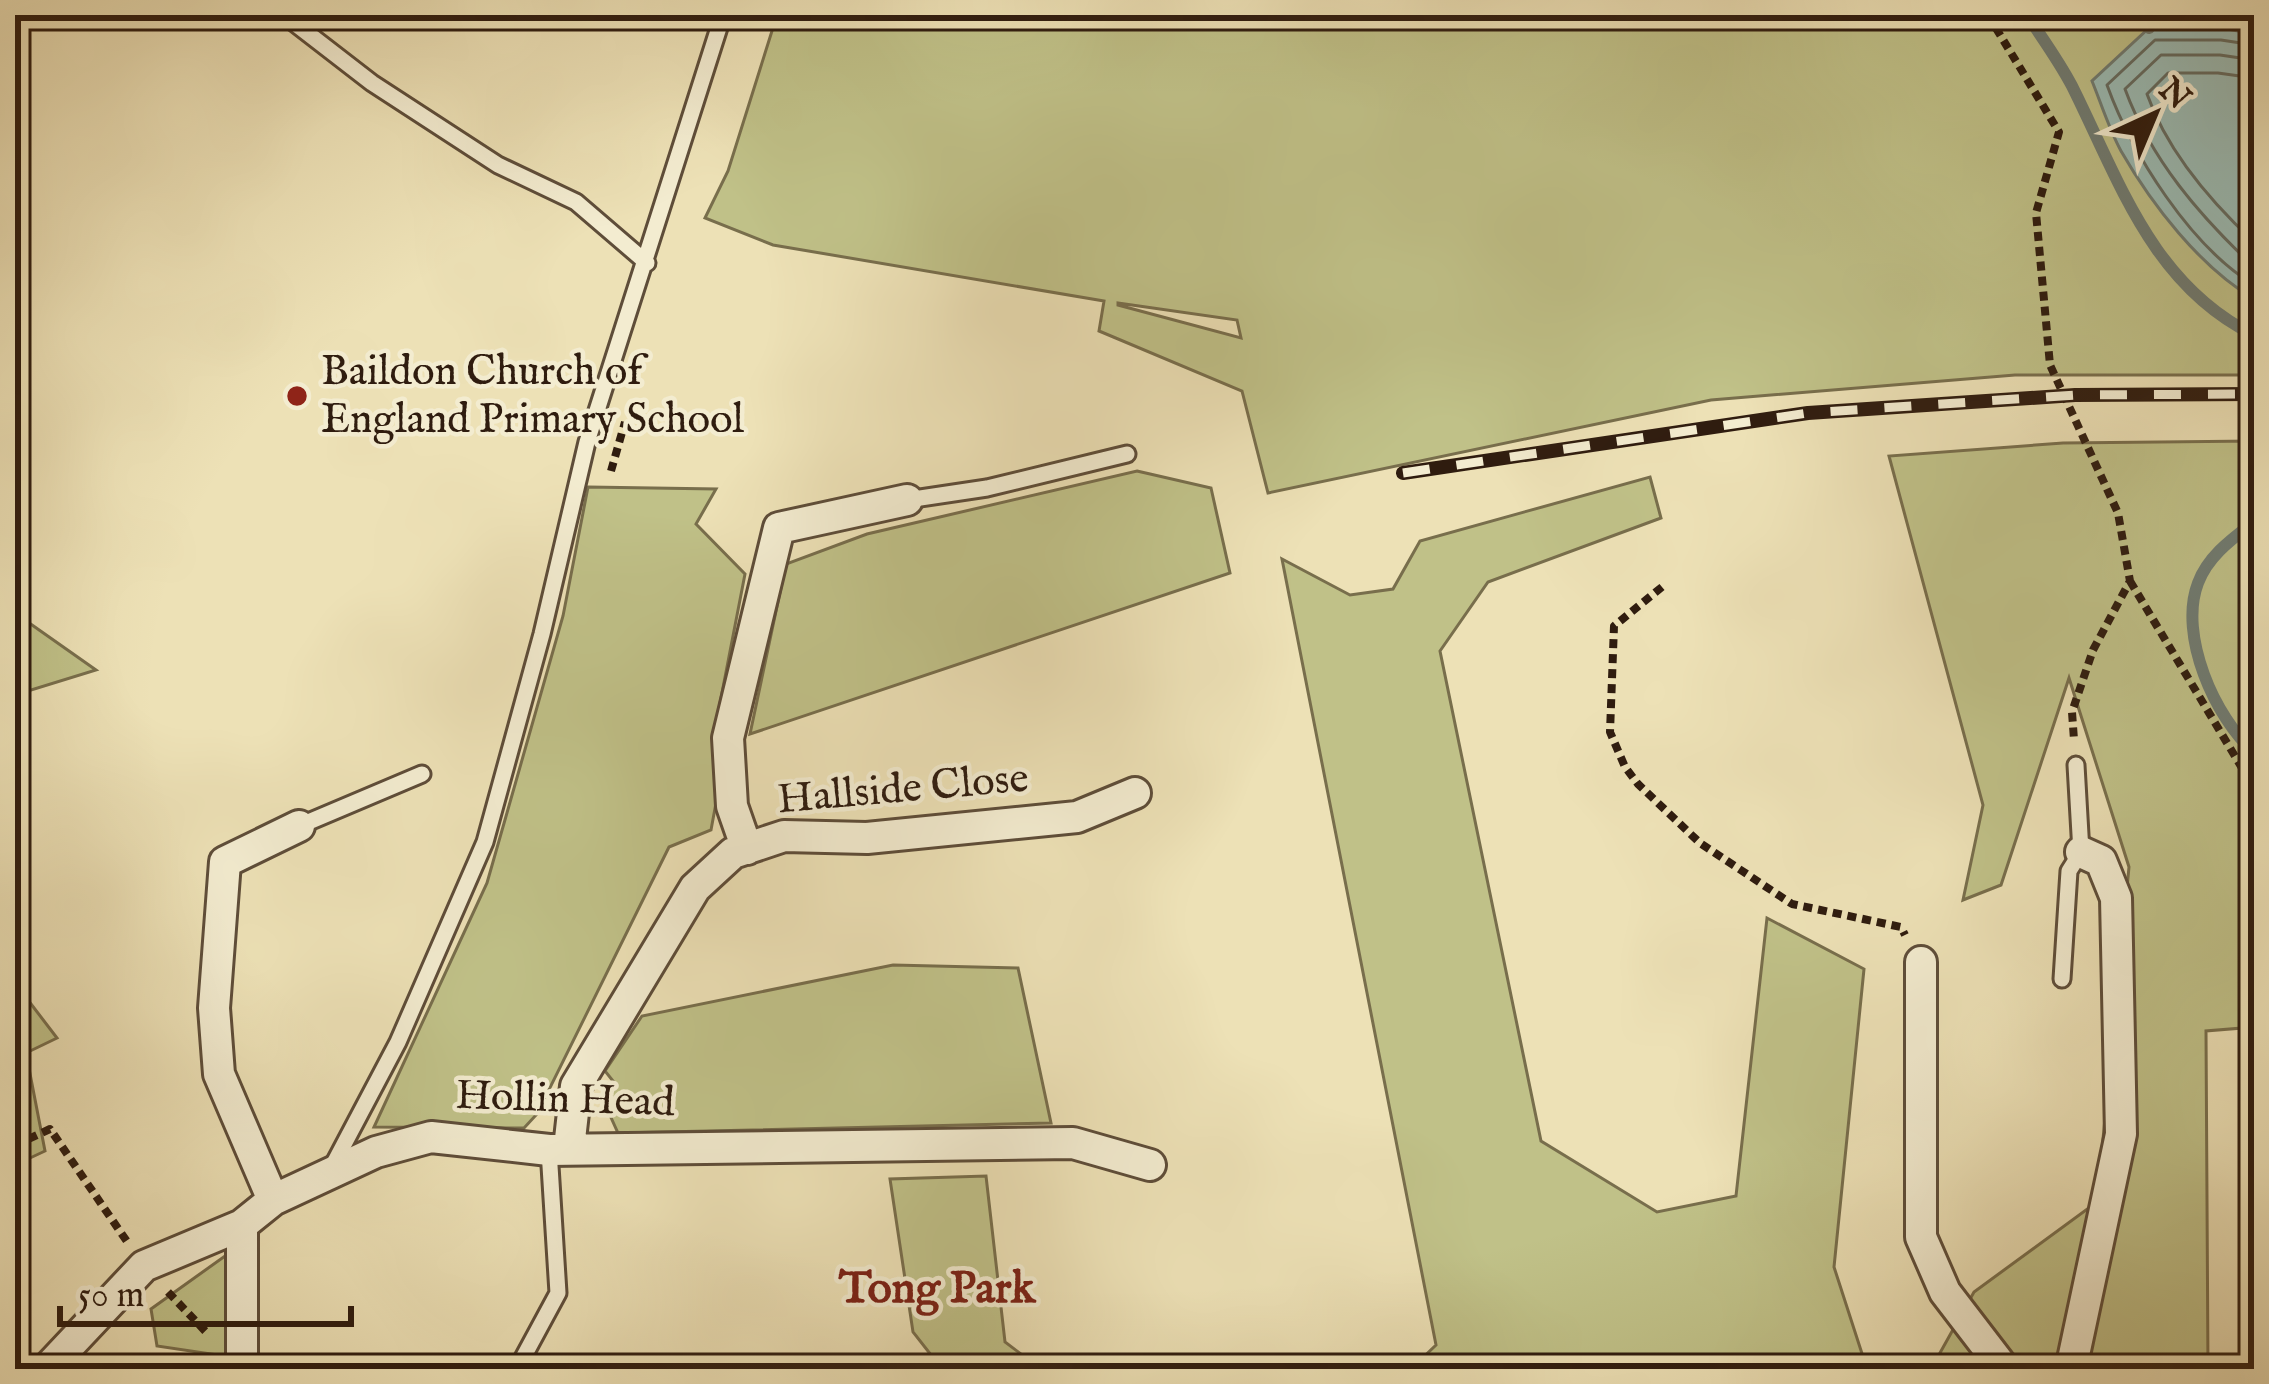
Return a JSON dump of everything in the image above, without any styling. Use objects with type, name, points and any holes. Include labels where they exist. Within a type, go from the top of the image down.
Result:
[{"type":"street","points":[[747,849],[732,806],[728,738],[779,528],[907,500]]},
{"type":"street","name":"Hallside Close","points":[[559,1149],[576,1086],[695,888],[734,854],[784,836],[867,838],[1078,817],[1135,793]]},
{"type":"street","points":[[273,1200],[219,1074],[214,1008],[225,862],[299,826]]},
{"type":"street","points":[[2071,1369],[2121,1133],[2116,898],[2101,861],[2081,852]]},
{"type":"street","points":[[1922,962],[1921,1237],[1945,1292],[2004,1369]]},
{"type":"street","name":"Hollin Head","points":[[47,1369],[144,1266],[242,1225],[273,1200],[376,1152],[431,1137],[559,1149],[1073,1143],[1150,1165]]},
{"type":"street","points":[[242,1225],[242,1369]]},
{"type":"lane","points":[[284,15],[372,83],[498,165],[576,202],[647,263]]},
{"type":"lane","points":[[329,1174],[398,1042],[485,842],[542,634],[587,442],[724,15]]},
{"type":"lane","points":[[907,500],[987,488],[1127,454]]},
{"type":"lane","points":[[2062,979],[2069,871],[2081,852],[2076,766]]},
{"type":"lane","points":[[299,826],[422,774]]},
{"type":"lane","points":[[517,1369],[558,1293],[559,1149]]},
{"type":"path","points":[[1988,15],[2059,132],[2036,213],[2050,365],[2118,513],[2130,580],[2254,788]]},
{"type":"path","points":[[2076,766],[2072,712],[2093,650],[2130,580]]},
{"type":"path","points":[[1662,586],[1614,626],[1610,733],[1625,767],[1700,843],[1792,904],[1901,926],[1922,962]]},
{"type":"path","points":[[15,1145],[50,1129]]},
{"type":"green space","points":[[777,15],[2254,15],[2254,375],[2015,375],[1711,400],[1268,493],[1242,391],[1099,331],[1104,301],[773,245],[705,218],[728,171]],"holes":[[[1118,303],[1237,320],[1241,338]]]},
{"type":"green space","points":[[2254,441],[2254,1027],[2206,1031],[2208,1369],[1931,1369],[1974,1292],[2097,1202],[2129,867],[2069,678],[2001,885],[1963,900],[1983,805],[1889,456],[2063,443]]},
{"type":"green space","points":[[1137,471],[1211,488],[1230,573],[750,734],[786,564],[867,534]]},
{"type":"green space","points":[[1650,477],[1661,518],[1488,582],[1440,651],[1541,1141],[1657,1212],[1736,1196],[1767,918],[1864,969],[1834,1267],[1867,1369],[1411,1369],[1436,1345],[1282,559],[1350,595],[1393,589],[1420,541]]},
{"type":"green space","points":[[588,487],[716,489],[696,524],[745,574],[714,734],[716,803],[711,830],[669,847],[537,1114],[524,1128],[374,1127],[487,883],[563,616]]},
{"type":"green space","points":[[15,613],[96,670],[15,695]]},
{"type":"green space","points":[[893,965],[1018,968],[1051,1123],[618,1133],[604,1102],[613,1081],[605,1071],[642,1016]]},
{"type":"green space","points":[[15,983],[57,1038],[26,1053],[45,1151],[15,1165]]},
{"type":"green space","points":[[986,1176],[1005,1342],[1041,1369],[942,1369],[913,1332],[890,1179]]},
{"type":"green space","points":[[225,1256],[233,1276],[231,1357],[157,1346],[151,1309]]},
{"type":"water","points":[[2149,28],[2222,28],[2254,34],[2254,299],[2215,270],[2162,213],[2121,151],[2105,116],[2092,81]]},
{"type":"waterway","points":[[2027,15],[2067,77],[2123,193],[2164,259],[2219,314],[2254,335]]},
{"type":"waterway","points":[[2146,15],[2149,28]]},
{"type":"waterway","points":[[2254,522],[2208,564],[2193,604],[2204,674],[2226,719],[2254,752]]},
{"type":"railway","points":[[1403,473],[1808,413],[2075,395],[2254,394]]},
{"type":"place","name":"Baildon Church of England Primary School","points":[[297,396]]},
{"type":"district","name":"Tong Park","points":[[937,1289]]}]
